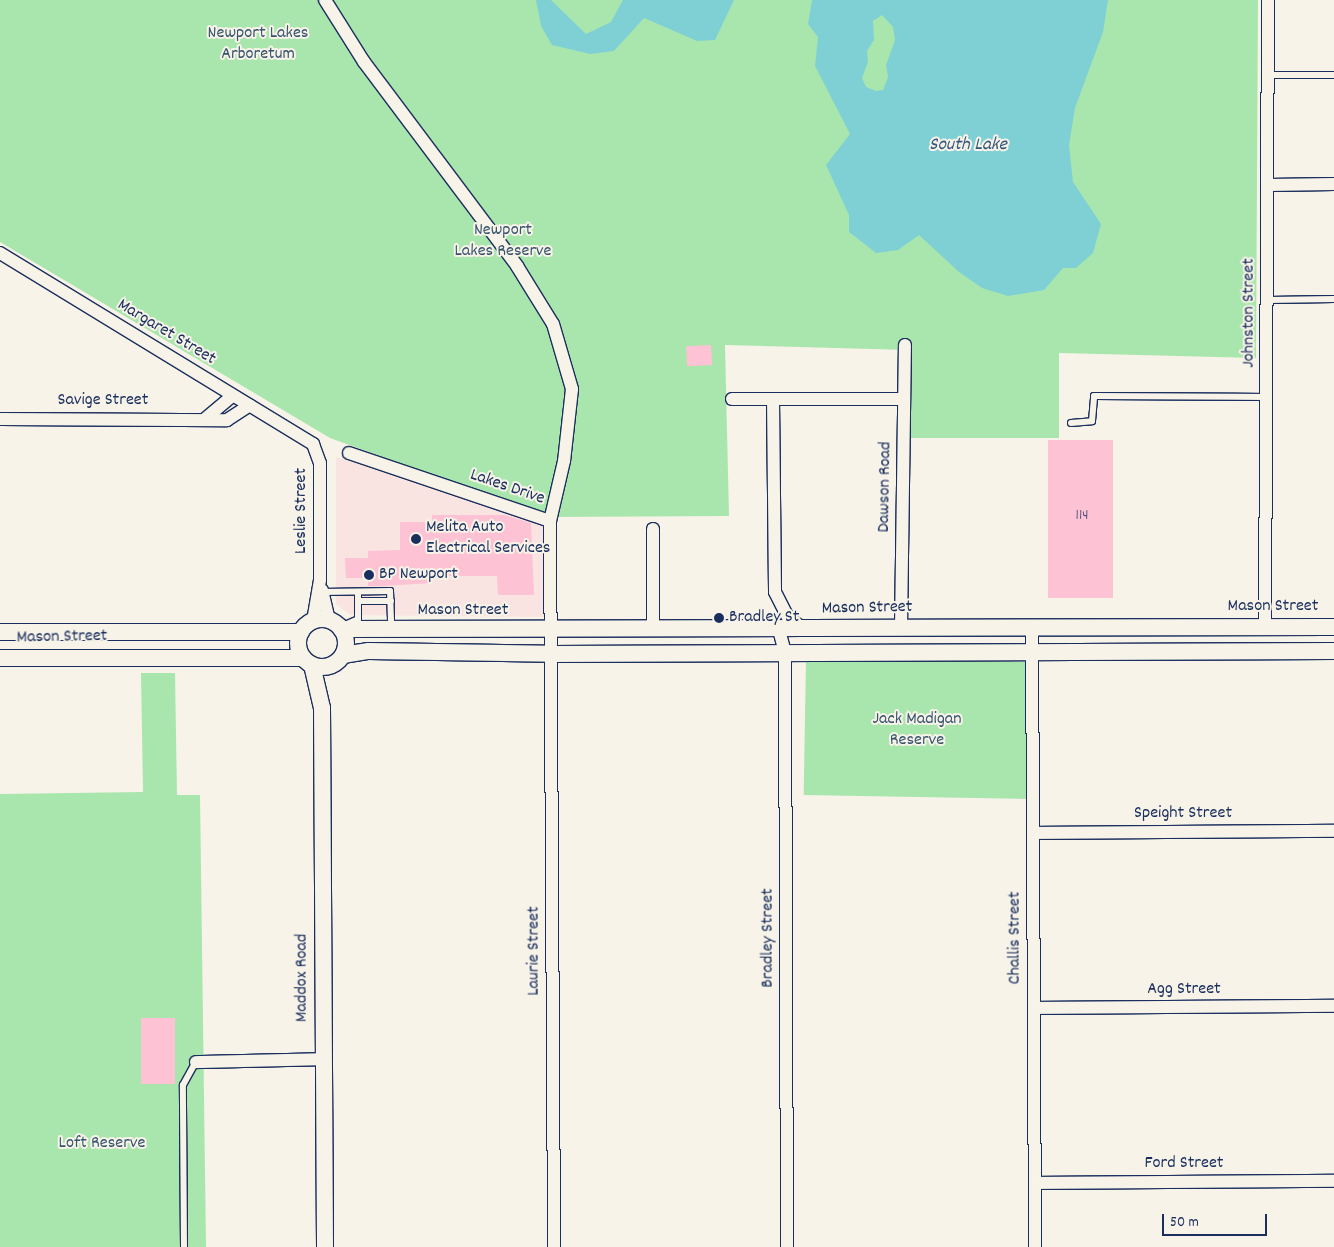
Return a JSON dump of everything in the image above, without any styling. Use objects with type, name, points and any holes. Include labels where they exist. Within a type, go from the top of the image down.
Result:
[{"type":"street","points":[[325,0],[364,62],[517,266],[553,324],[572,388],[564,461],[550,521]]},
{"type":"street","name":"Johnston Street","points":[[1265,627],[1268,0]]},
{"type":"street","points":[[1268,185],[1334,184]]},
{"type":"street","name":"Margaret Street","points":[[0,253],[313,444]]},
{"type":"street","name":"Dawson Road","points":[[901,628],[904,345]]},
{"type":"street","points":[[206,418],[233,395]]},
{"type":"street","points":[[732,399],[904,399]]},
{"type":"street","points":[[773,399],[775,592],[789,619],[807,630]]},
{"type":"street","name":"Savige Street","points":[[0,419],[206,418],[226,420],[250,405]]},
{"type":"street","name":"Leslie Street","points":[[313,444],[320,463],[320,588],[325,626]]},
{"type":"street","name":"Lakes Drive","points":[[349,453],[550,521],[551,654]]},
{"type":"street","points":[[653,529],[653,630]]},
{"type":"street","name":"Mason Street","points":[[0,632],[325,626],[391,631],[1334,627]]},
{"type":"street","name":"Maddox Road","points":[[322,708],[346,642],[325,626],[298,646],[308,661],[322,708],[325,1247]]},
{"type":"street","name":"Challis Street","points":[[1032,629],[1035,1247]]},
{"type":"street","name":"Bradley Street","points":[[780,630],[785,653],[787,1247]]},
{"type":"street","points":[[338,660],[370,651],[551,654],[1334,651]]},
{"type":"street","name":"Laurie Street","points":[[551,654],[554,1247]]},
{"type":"street","name":"Mason Street","points":[[0,658],[338,660]]},
{"type":"street","name":"Speight Street","points":[[1033,833],[1334,831]]},
{"type":"street","name":"Agg Street","points":[[1034,1008],[1334,1006]]},
{"type":"street","points":[[196,1062],[324,1060]]},
{"type":"street","name":"Ford Street","points":[[1035,1183],[1334,1181]]},
{"type":"lane","points":[[1269,75],[1334,75]]},
{"type":"lane","points":[[1268,300],[1334,299]]},
{"type":"lane","points":[[1071,423],[1092,421],[1094,396],[1267,397]]},
{"type":"lane","points":[[320,588],[358,592],[390,591],[391,631]]},
{"type":"lane","points":[[325,626],[358,619],[358,592]]},
{"type":"lane","points":[[358,601],[391,601]]},
{"type":"lane","points":[[184,1247],[183,1084],[196,1062]]},
{"type":"shaded area","points":[[336,457],[544,523],[545,617],[351,615],[336,604]]},
{"type":"green space","name":"Newport Lakes Reserve","points":[[0,0],[1258,0],[1256,358],[1059,353],[1059,438],[910,438],[909,350],[725,345],[729,516],[549,517],[330,438],[0,242]]},
{"type":"green space","name":"Jack Madigan Reserve","points":[[806,658],[1030,662],[1028,799],[804,795]]},
{"type":"green space","name":"Loft Reserve","points":[[141,673],[175,673],[177,795],[200,795],[206,1247],[0,1247],[0,794],[143,792]]},
{"type":"water","points":[[536,0],[551,0],[586,34],[611,22],[623,0],[734,0],[715,40],[697,41],[644,18],[614,51],[590,54],[552,45],[541,26]]},
{"type":"water","name":"South Lake","points":[[812,0],[1108,0],[1103,32],[1075,108],[1069,145],[1073,182],[1101,224],[1093,253],[1076,268],[1063,268],[1044,290],[1008,296],[982,288],[959,272],[919,235],[898,250],[876,253],[849,232],[849,215],[826,165],[850,134],[815,66],[818,37],[808,24]],"holes":[[[882,15],[893,27],[895,40],[886,65],[888,77],[883,90],[876,91],[866,87],[862,78],[868,62],[867,51],[874,40],[873,21]]]},
{"type":"building","points":[[711,345],[712,365],[687,366],[686,346]]},
{"type":"building","points":[[1048,440],[1113,440],[1113,598],[1048,598]]},
{"type":"building","points":[[432,515],[505,515],[531,523],[534,595],[498,595],[497,576],[432,576],[432,583],[383,586],[368,586],[368,578],[346,578],[345,558],[368,558],[368,551],[400,550],[400,522],[432,522]]},
{"type":"building","points":[[141,1018],[175,1018],[175,1084],[141,1084]]},
{"type":"place","name":"Melita Auto Electrical Services","points":[[416,539]]},
{"type":"place","name":"BP Newport","points":[[369,575]]},
{"type":"place","name":"Bradley St","points":[[719,618]]},
{"type":"park label","name":"Newport Lakes Arboretum","points":[[258,45]]}]
